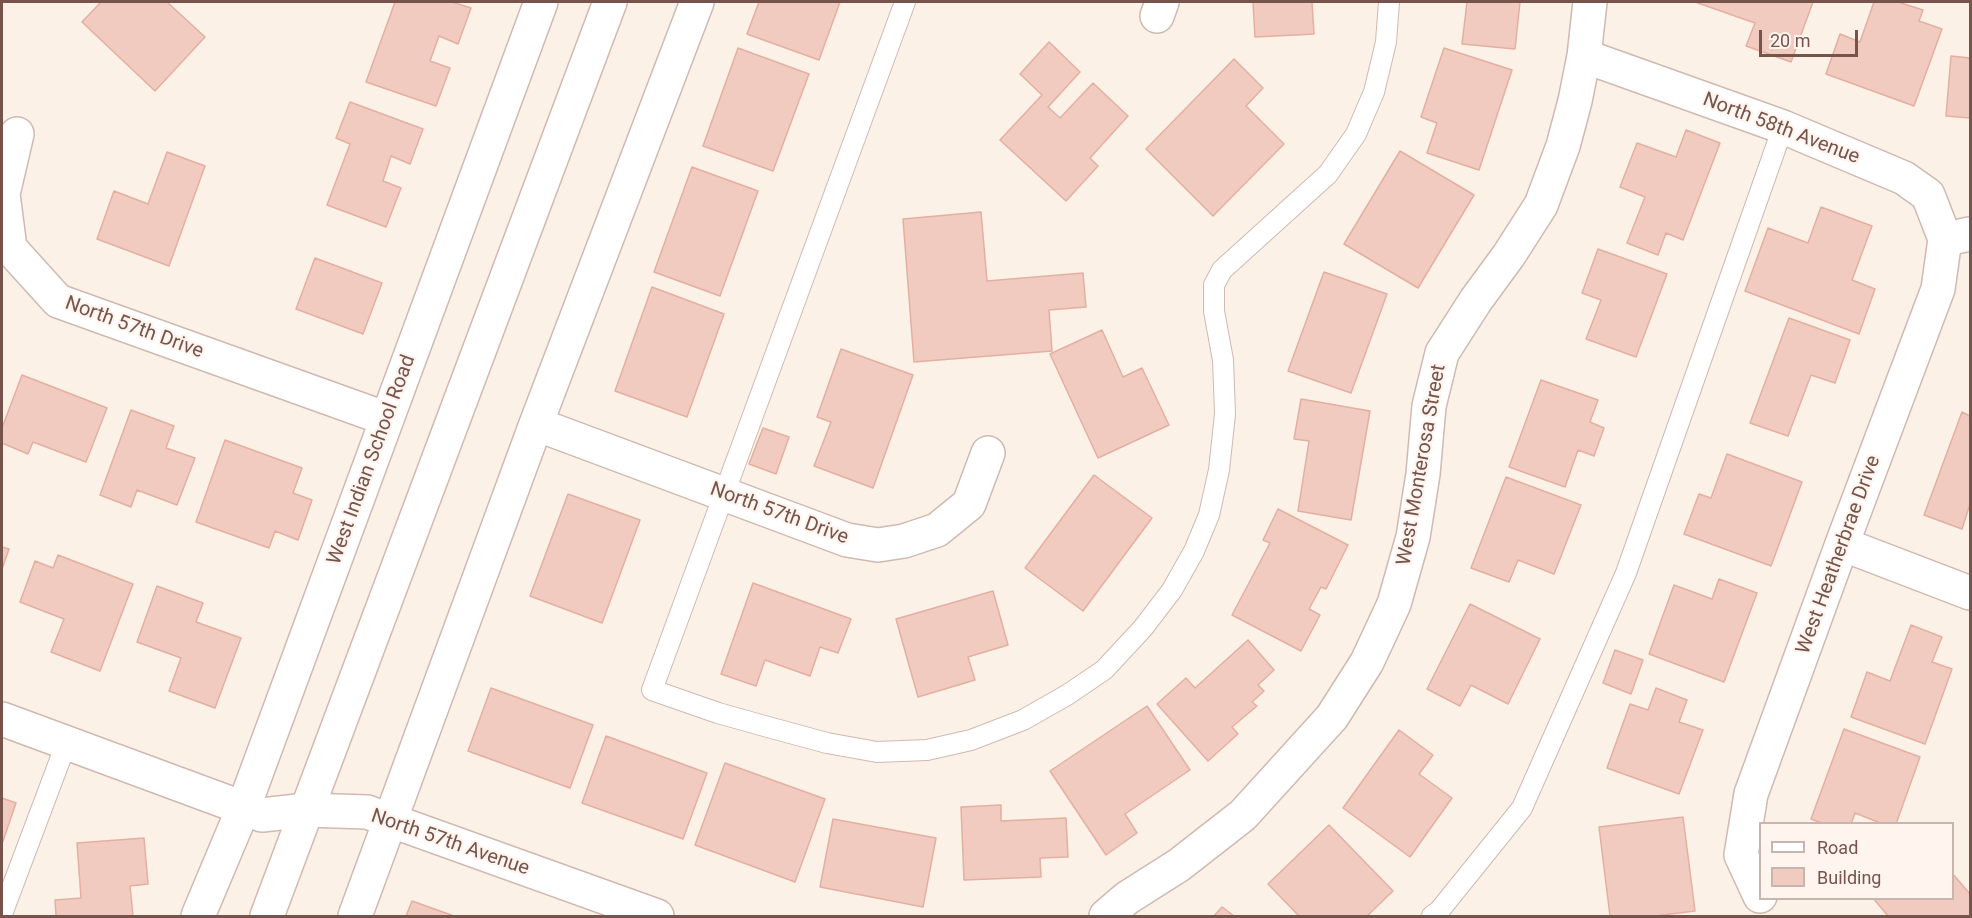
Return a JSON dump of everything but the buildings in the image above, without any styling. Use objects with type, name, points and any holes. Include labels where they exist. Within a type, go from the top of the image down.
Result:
[{"type":"street","name":"West Indian School Road","points":[[198,916],[243,809],[541,2]]},
{"type":"street","points":[[267,916],[610,2]]},
{"type":"street","points":[[355,916],[536,424],[697,2]]},
{"type":"street","name":"West Monterosa Street","points":[[1106,916],[1127,898],[1179,865],[1243,815],[1332,717],[1367,662],[1394,604],[1413,537],[1423,474],[1429,406],[1442,353],[1540,205],[1563,146],[1575,101],[1584,56],[1590,2]]},
{"type":"street","name":"North 58th Avenue","points":[[1584,56],[1783,127],[1904,178],[1928,195],[1958,237]]},
{"type":"street","name":"North 57th Drive","points":[[17,134],[3,194],[10,248],[57,301],[387,419]]},
{"type":"street","name":"West Heatherbrae Drive","points":[[1759,893],[1741,855],[1752,794],[1842,544],[1958,237]]},
{"type":"street","name":"North 57th Drive","points":[[536,424],[847,540],[878,545],[904,541],[937,530],[969,504],[988,453]]},
{"type":"street","points":[[1842,544],[1971,593]]},
{"type":"street","name":"North 57th Avenue","points":[[2,719],[262,815],[306,810],[367,812],[657,916]]},
{"type":"street","name":"West Heatherbrae Drive","points":[[1762,900],[1766,908],[1775,916]]},
{"type":"lane","points":[[905,2],[652,690],[718,713],[826,743],[878,752],[927,750],[971,741],[1023,720],[1067,695],[1104,670],[1143,628],[1172,590],[1194,551],[1209,515],[1219,470],[1225,414],[1223,360],[1214,311],[1214,285],[1222,270],[1328,174],[1356,134],[1374,92],[1386,42],[1389,2]]},
{"type":"lane","points":[[1432,916],[1439,911],[1522,808],[1622,584],[1783,127]]},
{"type":"lane","points":[[2,914],[66,744]]}]
